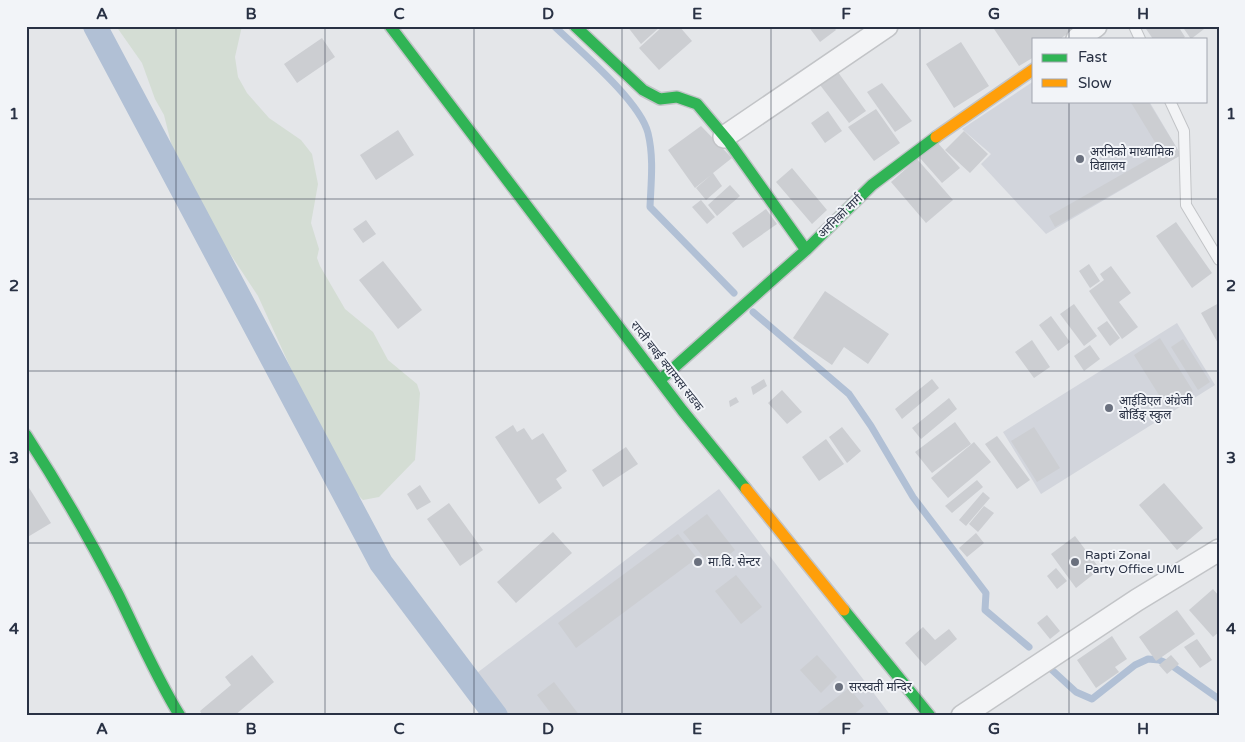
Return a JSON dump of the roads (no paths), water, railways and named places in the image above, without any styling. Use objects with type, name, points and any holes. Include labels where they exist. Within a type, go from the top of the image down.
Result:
[{"type":"street","name":"राप्ती बबई क्याम्पस सडक","points":[[390,26],[660,380],[930,716]]},
{"type":"street","points":[[575,26],[643,90],[660,99],[677,97],[696,104],[724,137],[806,250]]},
{"type":"street","points":[[724,137],[887,26]]},
{"type":"street","points":[[1079,38],[1096,26]]},
{"type":"street","name":"अरनिको मार्ग","points":[[660,380],[806,250],[872,185],[946,130],[1032,70]]},
{"type":"street","points":[[26,435],[53,476],[99,559],[166,695],[180,716]]},
{"type":"street","points":[[962,716],[1137,600],[1219,550]]},
{"type":"lane","points":[[1134,26],[1140,38]]},
{"type":"lane","points":[[1170,102],[1184,131],[1186,205],[1219,260]]},
{"type":"waterway","points":[[95,26],[381,563],[496,716]]},
{"type":"waterway","points":[[554,26],[607,76],[643,120],[648,133],[651,152],[650,207],[734,293]]},
{"type":"waterway","points":[[753,312],[849,394],[871,426],[913,497],[986,593],[985,610],[1029,647]]},
{"type":"waterway","points":[[1052,670],[1076,692],[1092,699],[1135,665],[1148,659],[1159,660],[1171,665],[1219,699]]},
{"type":"place","name":"अरनिको माध्यामिक विद्यालय","points":[[1080,159]]},
{"type":"place","name":"आईडिएल अंग्रेजी बोर्डिङ् स्कुल","points":[[1109,408]]},
{"type":"place","name":"मा.वि. सेन्टर","points":[[698,562]]},
{"type":"place","name":"Rapti Zonal Party Office UML","points":[[1075,562]]},
{"type":"place","name":"सरस्वती मन्दिर","points":[[839,687]]}]
